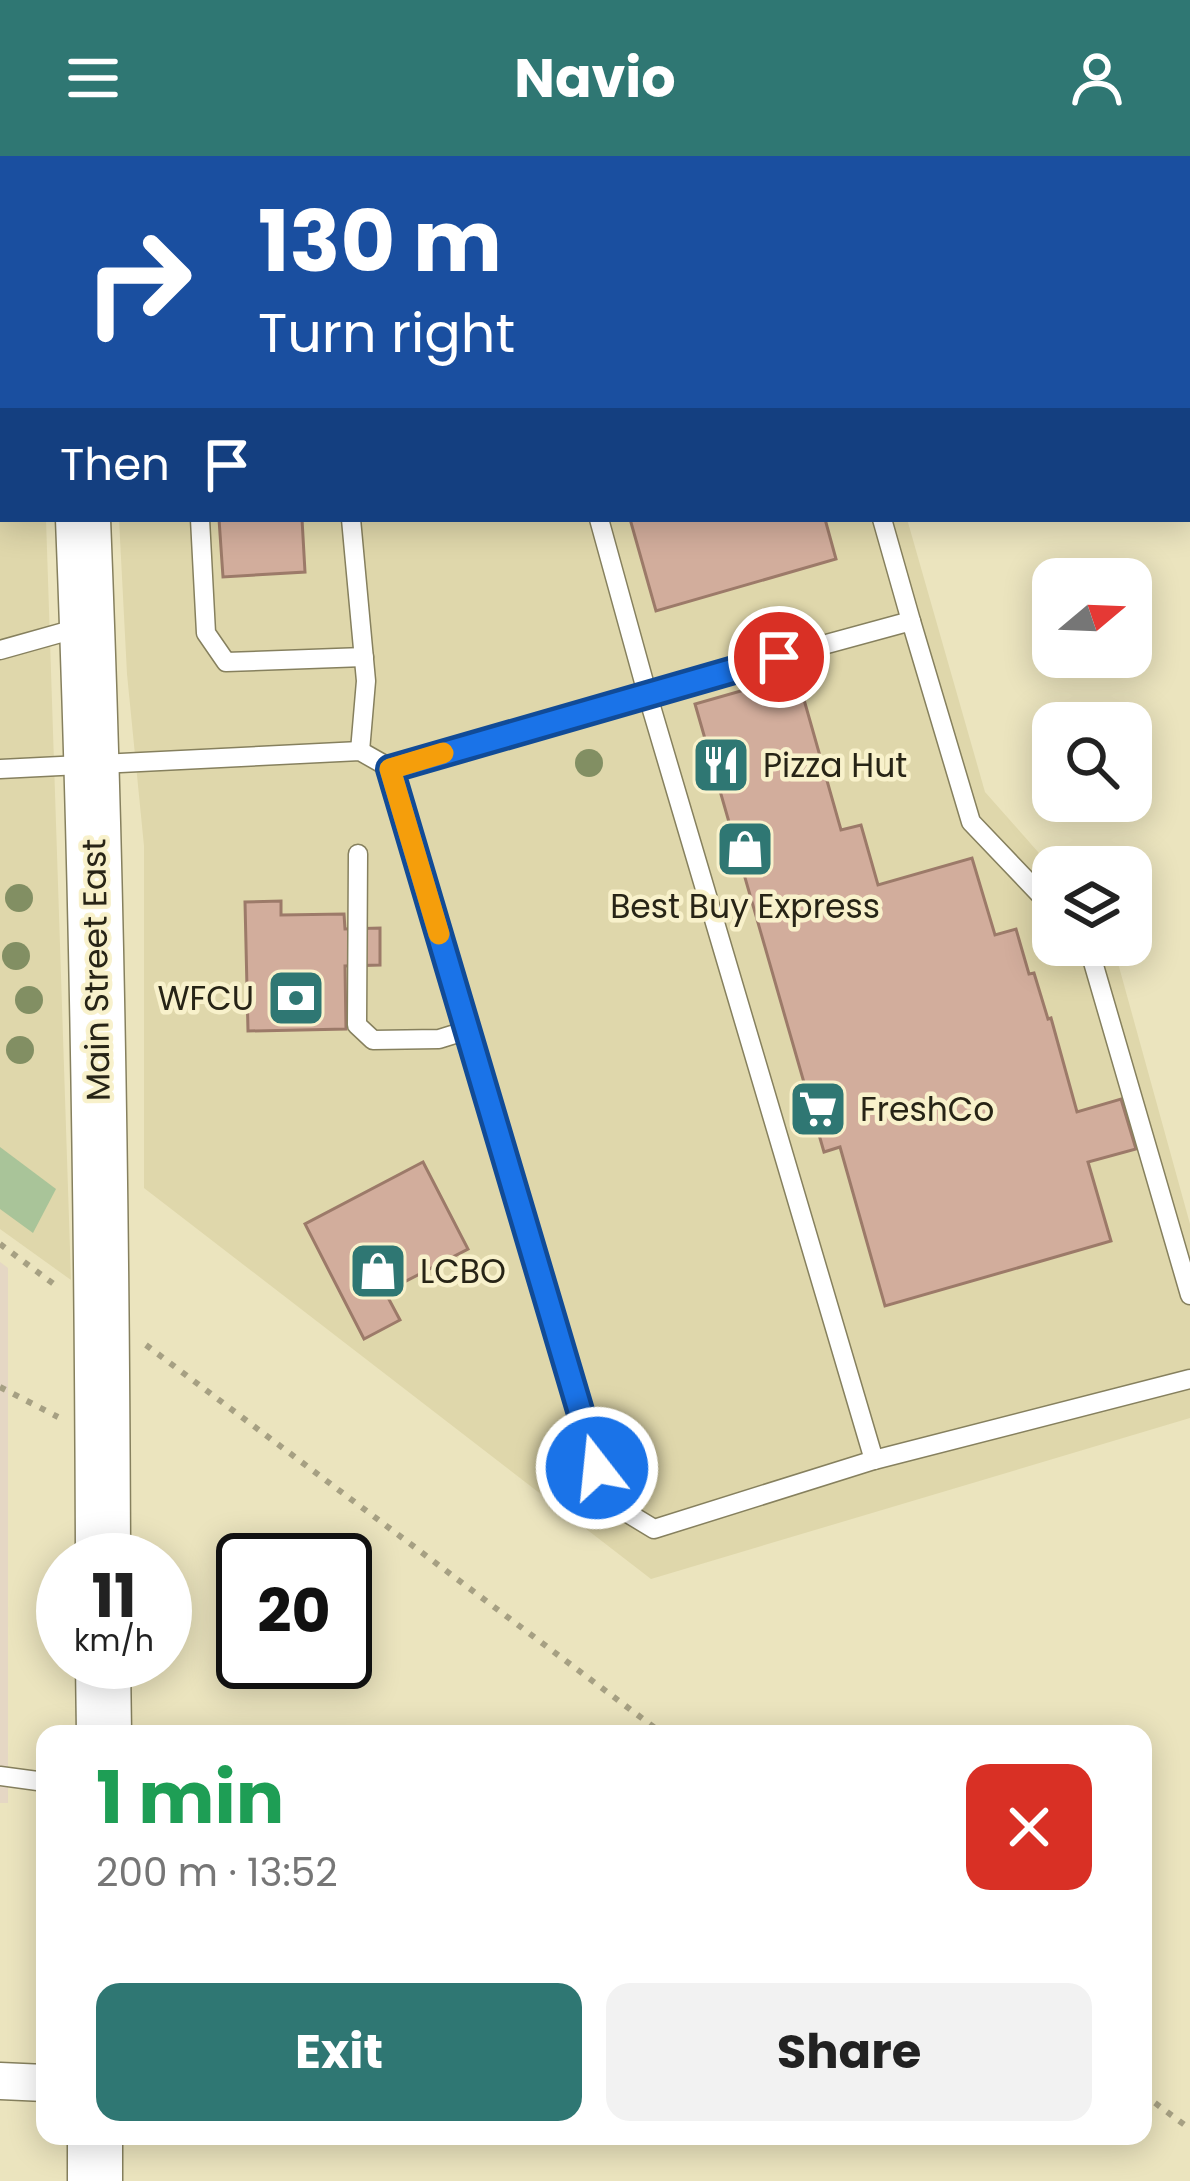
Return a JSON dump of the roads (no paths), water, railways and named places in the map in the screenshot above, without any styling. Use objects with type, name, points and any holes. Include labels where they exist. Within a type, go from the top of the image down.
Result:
[{"type":"main road","name":"Main Street East","points":[[83,522],[92,764],[103,1533]]},
{"type":"main road","points":[[104,1689],[104,1725]]},
{"type":"main road","points":[[94,2181],[95,2145]]},
{"type":"street","points":[[0,2081],[36,2083]]},
{"type":"lane","points":[[200,522],[206,633],[226,662],[364,657]]},
{"type":"lane","points":[[351,522],[366,680],[360,752]]},
{"type":"lane","points":[[600,522],[874,1460]]},
{"type":"lane","points":[[883,522],[971,821],[1032,886]]},
{"type":"lane","points":[[390,769],[911,621]]},
{"type":"lane","points":[[0,650],[87,625]]},
{"type":"lane","points":[[0,769],[360,752],[390,769],[606,1499],[654,1529],[874,1460],[1190,1378]]},
{"type":"lane","points":[[358,854],[357,1025],[373,1040],[439,1039],[468,1030]]},
{"type":"lane","points":[[1094,966],[1190,1295]]},
{"type":"lane","points":[[0,1776],[36,1781]]},
{"type":"place","name":"Pizza Hut","points":[[721,765]]},
{"type":"place","name":"Best Buy Express","points":[[745,849]]},
{"type":"place","name":"WFCU","points":[[296,998]]},
{"type":"place","name":"FreshCo","points":[[818,1109]]},
{"type":"place","name":"LCBO","points":[[378,1271]]}]
